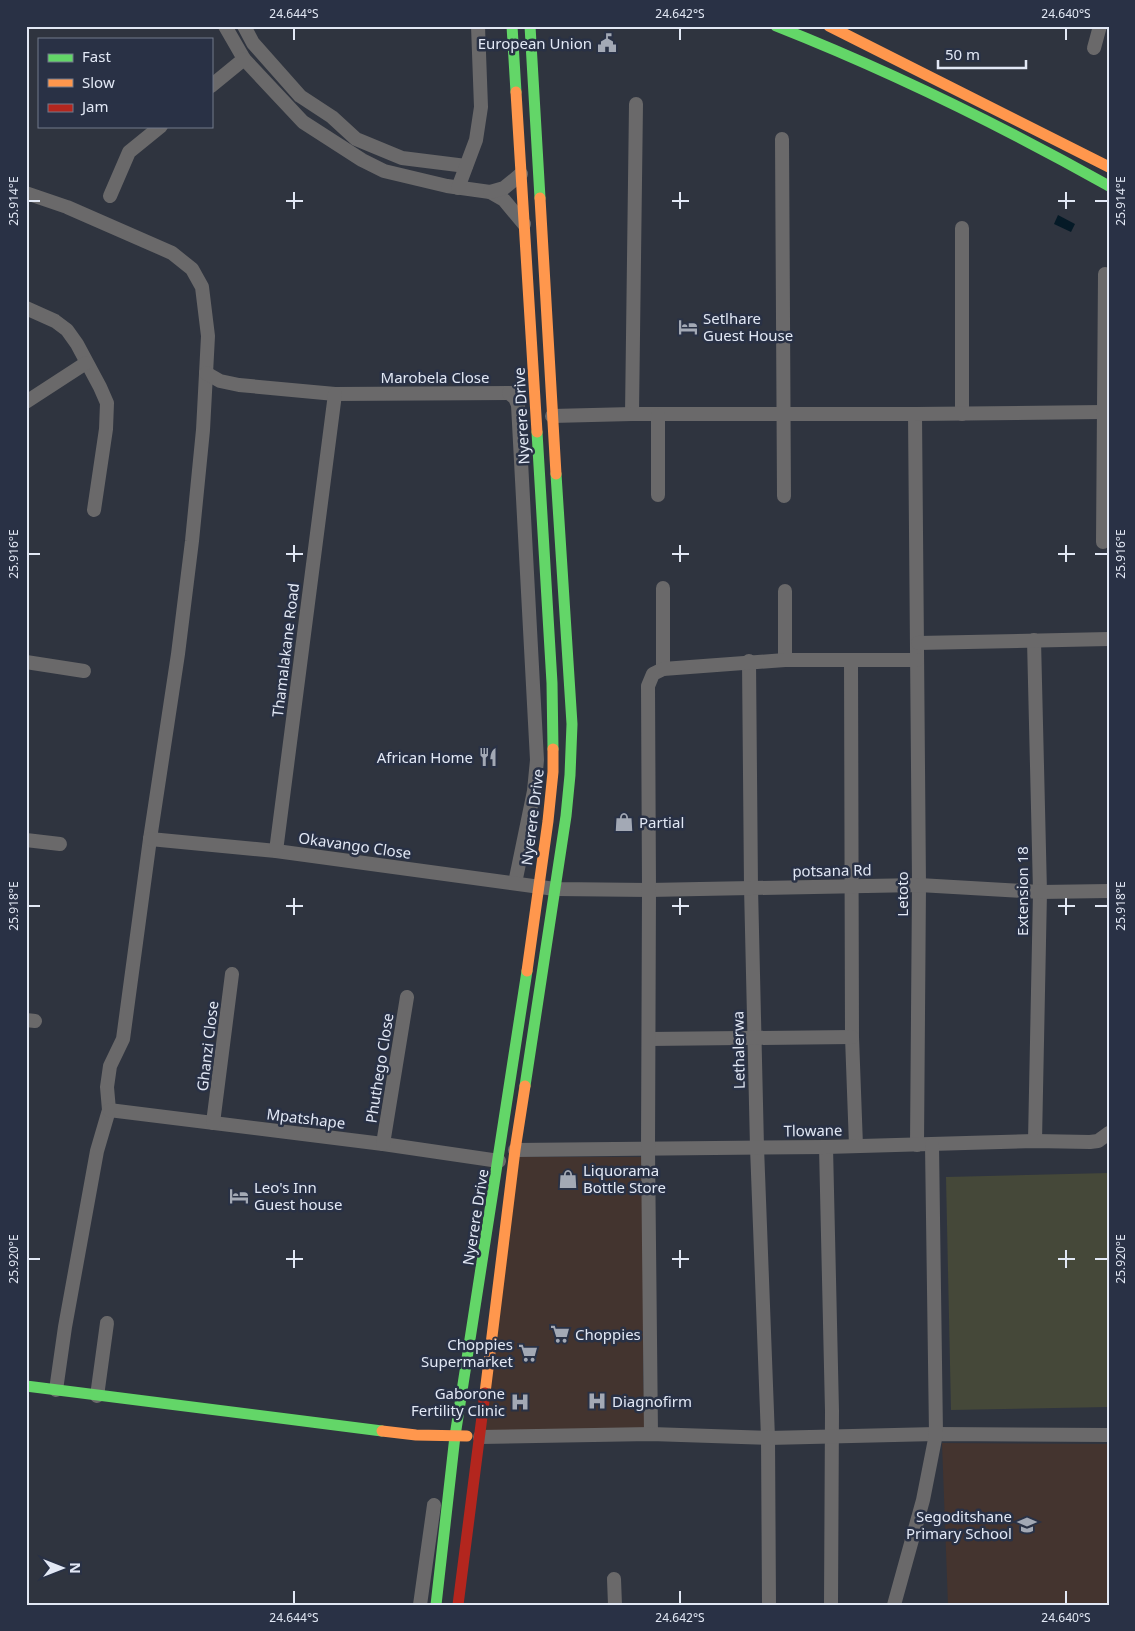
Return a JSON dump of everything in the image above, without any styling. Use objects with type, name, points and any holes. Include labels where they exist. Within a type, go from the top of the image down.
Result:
[{"type":"main road","name":"Nyerere Drive","points":[[436,1605],[455,1436],[523,1004],[553,772],[552,673],[512,26]]},
{"type":"main road","name":"Nyerere Drive","points":[[458,1605],[515,1150],[566,807],[572,724],[530,26]]},
{"type":"main road","points":[[776,26],[813,40],[954,105],[1061,159],[1109,186]]},
{"type":"main road","points":[[829,26],[1109,167]]},
{"type":"main road","points":[[26,1386],[416,1435],[480,1437]]},
{"type":"street","points":[[225,26],[244,59],[303,122],[362,160],[384,171],[458,188],[490,192],[504,200],[524,224]]},
{"type":"street","points":[[244,26],[253,43],[300,96],[332,117],[356,139],[402,158],[466,166]]},
{"type":"street","points":[[458,188],[476,140],[481,107],[478,26]]},
{"type":"street","points":[[1094,48],[1100,26]]},
{"type":"street","points":[[212,85],[244,59]]},
{"type":"street","points":[[632,414],[636,104]]},
{"type":"street","points":[[110,196],[129,152],[158,128]]},
{"type":"street","points":[[782,139],[784,496]]},
{"type":"street","points":[[490,192],[504,188],[521,174]]},
{"type":"street","points":[[26,193],[68,207],[172,253],[192,269],[202,287],[208,336],[203,430],[191,550],[124,1039],[110,1066],[107,1087],[109,1110],[97,1151],[65,1327],[56,1390]]},
{"type":"street","points":[[962,228],[962,414]]},
{"type":"street","points":[[1103,542],[1105,274]]},
{"type":"street","points":[[26,308],[55,321],[66,330],[77,344],[107,403],[106,429],[94,510]]},
{"type":"street","points":[[26,402],[86,363]]},
{"type":"street","name":"Marobela Close","points":[[206,372],[220,381],[335,394],[535,393]]},
{"type":"street","points":[[509,393],[515,398],[518,405],[537,760],[534,791],[515,883]]},
{"type":"street","name":"Thamalakane Road","points":[[276,851],[335,394]]},
{"type":"street","points":[[552,416],[1103,412]]},
{"type":"street","points":[[658,414],[658,495]]},
{"type":"street","name":"Letoto","points":[[915,414],[918,643],[917,1145]]},
{"type":"street","points":[[662,588],[663,668]]},
{"type":"street","points":[[784,591],[785,660]]},
{"type":"street","points":[[918,643],[1109,639]]},
{"type":"street","name":"Extension 18","points":[[1034,640],[1040,892],[1034,1141]]},
{"type":"street","points":[[851,660],[852,1037],[856,1146]]},
{"type":"street","points":[[651,1434],[648,1149],[648,686],[653,674],[663,668],[749,661],[917,660]]},
{"type":"street","name":"Lethalerwa","points":[[749,661],[754,1037],[768,1438],[768,1605]]},
{"type":"street","points":[[26,662],[84,671]]},
{"type":"street","name":"Okavango Close","points":[[150,839],[276,851],[555,889]]},
{"type":"street","points":[[26,840],[60,844]]},
{"type":"street","name":"potsana Rd","points":[[555,889],[649,890],[918,885],[1040,892],[1109,891]]},
{"type":"street","name":"Ghanzi Close","points":[[213,1123],[232,974]]},
{"type":"street","name":"Phuthego Close","points":[[383,1144],[407,997]]},
{"type":"street","points":[[649,1039],[852,1037]]},
{"type":"street","name":"Mpatshape","points":[[109,1110],[383,1144],[499,1162]]},
{"type":"street","name":"Tlowane","points":[[515,1150],[826,1147],[1034,1141],[1090,1142],[1098,1141],[1109,1132]]},
{"type":"street","points":[[894,1605],[923,1500],[936,1434],[932,1144]]},
{"type":"street","points":[[826,1147],[832,1436],[831,1605]]},
{"type":"street","points":[[97,1396],[107,1323]]},
{"type":"street","points":[[480,1437],[651,1434],[768,1438],[936,1434],[1109,1435]]},
{"type":"street","points":[[420,1605],[434,1505]]},
{"type":"street","points":[[614,1579],[615,1605]]},
{"type":"shaded area","points":[[516,1157],[644,1157],[643,1376],[646,1438],[477,1434]]},
{"type":"shaded area","name":"Segoditshane Primary School","points":[[942,1443],[1109,1444],[1109,1605],[948,1605]]},
{"type":"green space","points":[[1109,1173],[1109,1407],[951,1410],[946,1177]]},
{"type":"water","points":[[1058,215],[1075,224],[1071,232],[1054,224]]},
{"type":"traffic: fast","points":[[512,26],[516,92]]},
{"type":"traffic: fast","points":[[530,26],[540,198]]},
{"type":"traffic: fast","points":[[776,26],[819,43],[945,100],[1109,186]]},
{"type":"traffic: fast","points":[[537,432],[552,683],[553,749]]},
{"type":"traffic: fast","points":[[525,1086],[566,816],[570,775],[572,724],[556,474]]},
{"type":"traffic: fast","points":[[436,1605],[455,1436],[527,971]]},
{"type":"traffic: fast","points":[[26,1386],[382,1431]]},
{"type":"traffic: slow","points":[[829,26],[1109,167]]},
{"type":"traffic: slow","points":[[516,92],[537,432]]},
{"type":"traffic: slow","points":[[540,198],[556,474]]},
{"type":"traffic: slow","points":[[527,971],[548,821],[553,772],[553,749]]},
{"type":"traffic: slow","points":[[485,1393],[515,1150],[525,1086]]},
{"type":"traffic: slow","points":[[382,1431],[416,1435],[467,1436]]},
{"type":"traffic: jam","points":[[458,1605],[485,1393]]},
{"type":"place","name":"European Union","points":[[607,43]]},
{"type":"place","name":"Setlhare Guest House","points":[[688,327]]},
{"type":"place","name":"African Home","points":[[488,757]]},
{"type":"place","name":"Partial","points":[[624,822]]},
{"type":"place","name":"Liquorama Bottle Store","points":[[568,1179]]},
{"type":"place","name":"Leo's Inn Guest house","points":[[239,1196]]},
{"type":"place","name":"Choppies","points":[[560,1334]]},
{"type":"place","name":"Choppies Supermarket","points":[[528,1353]]},
{"type":"place","name":"Diagnofirm","points":[[597,1401]]},
{"type":"place","name":"Gaborone Fertility Clinic","points":[[520,1402]]},
{"type":"place","name":"Segoditshane Primary School","points":[[1027,1525]]}]
